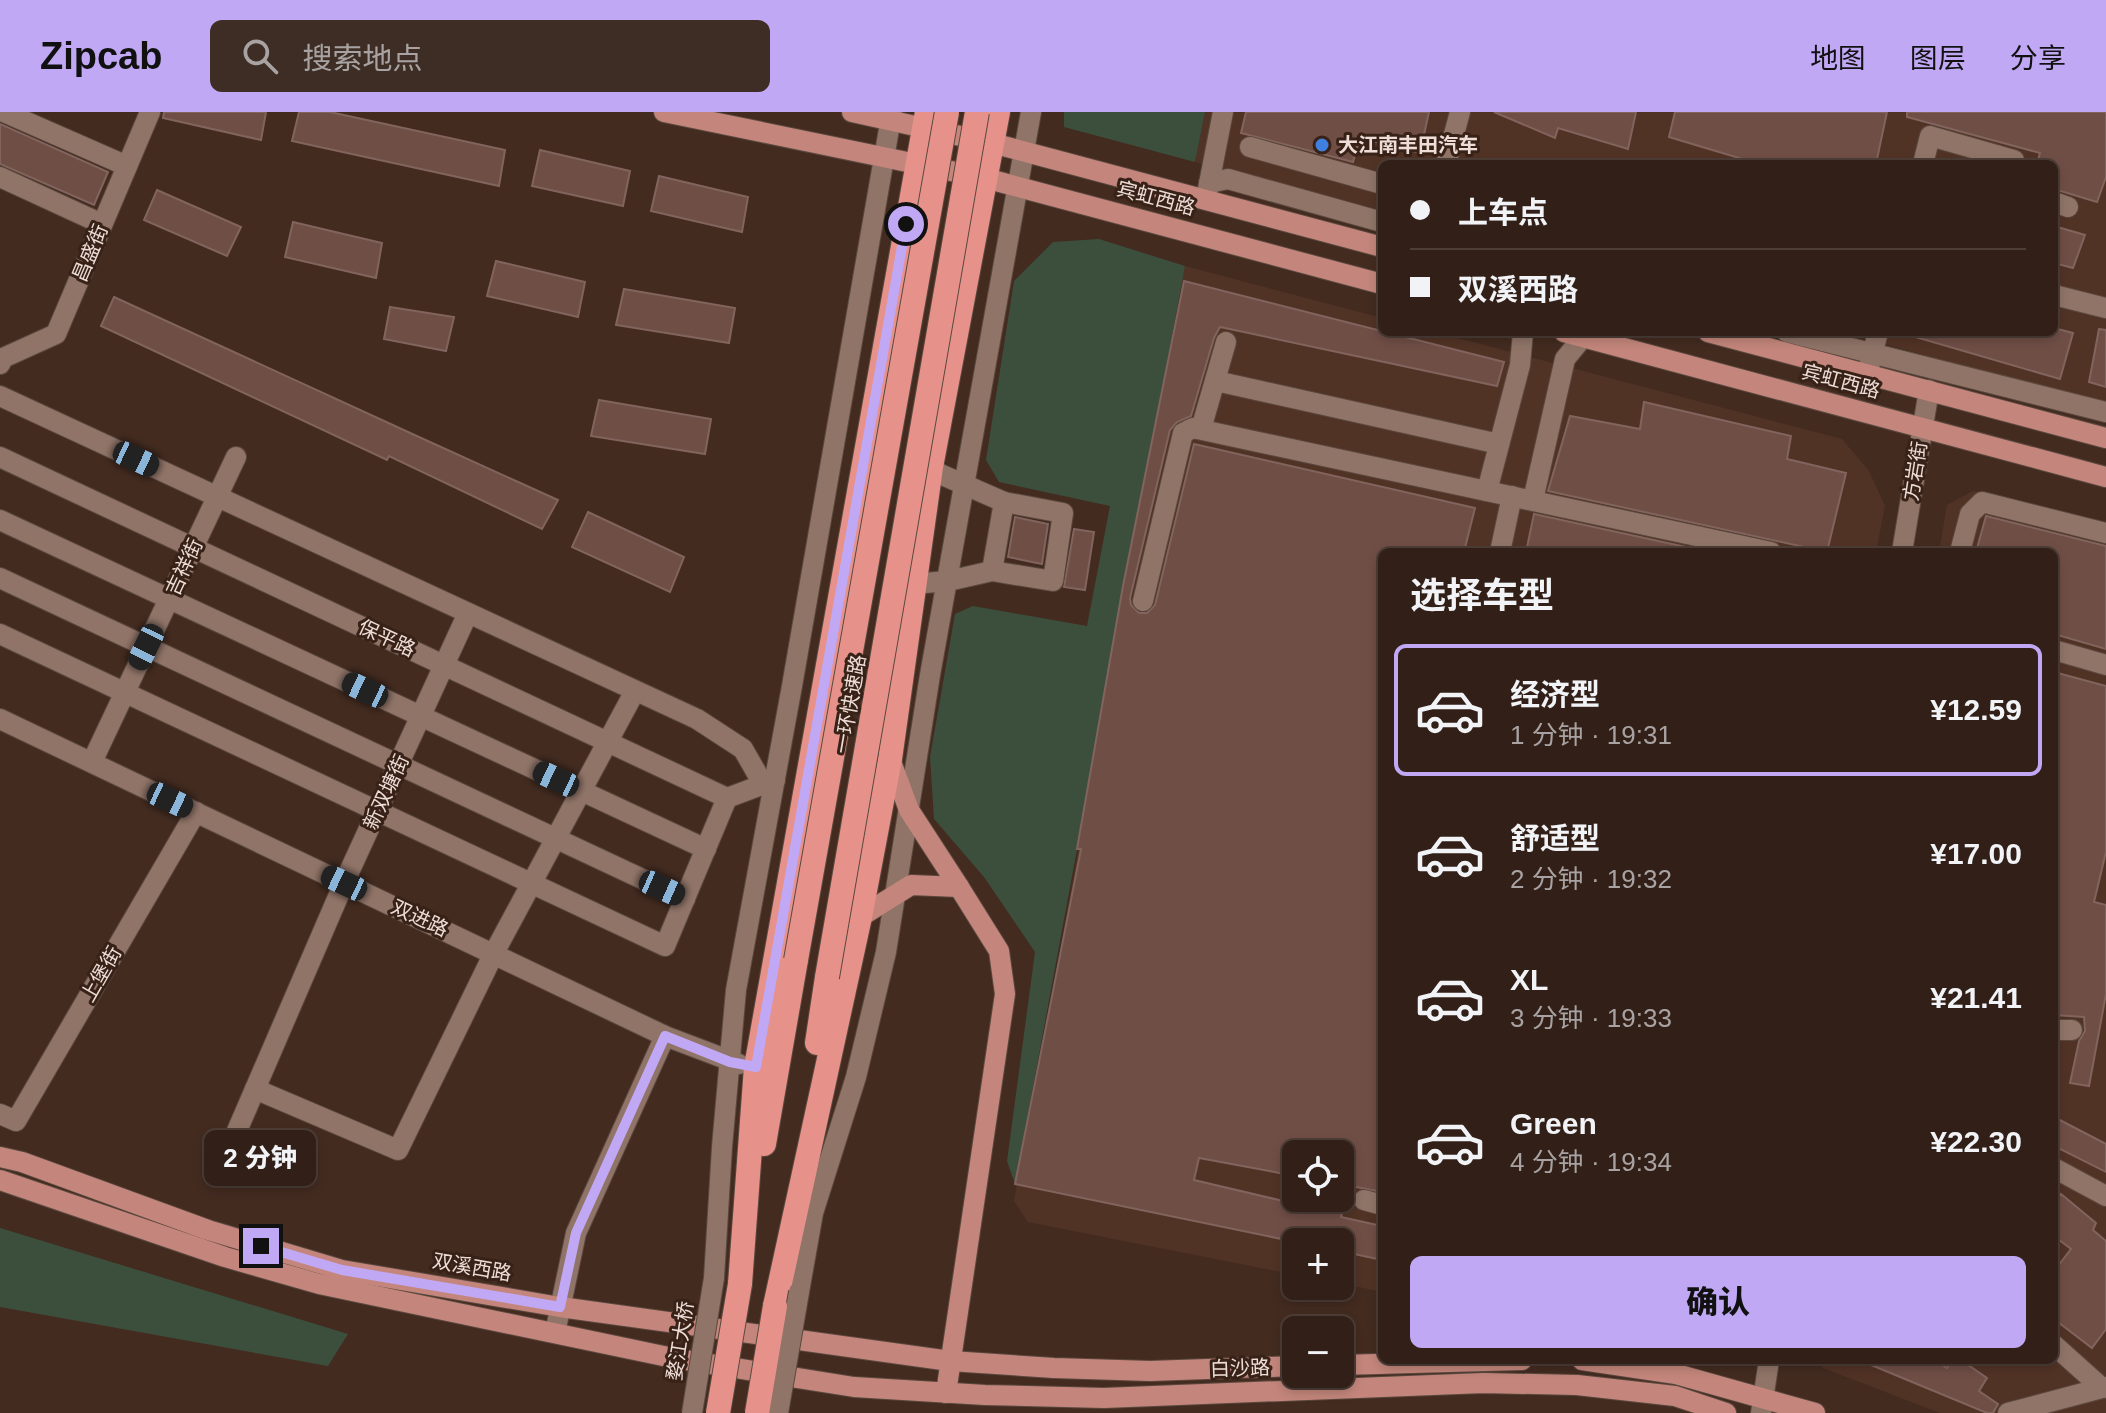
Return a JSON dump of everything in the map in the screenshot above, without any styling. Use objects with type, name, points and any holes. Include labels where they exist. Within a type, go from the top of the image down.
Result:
[{"type":"highway","name":"一环快速路","points":[[740,1284],[947,112]]},
{"type":"highway","name":"一环快速路","points":[[775,1306],[827,977],[977,112]]},
{"type":"highway","points":[[757,1413],[775,1306],[860,917],[890,759],[931,467],[998,112]]},
{"type":"highway","points":[[718,1413],[740,1284],[756,1067],[926,119]]},
{"type":"main road","name":"宾虹西路","points":[[664,112],[985,178],[1378,283]]},
{"type":"main road","name":"宾虹西路","points":[[852,112],[926,119],[1024,154],[1207,192],[1374,245]]},
{"type":"main road","name":"宾虹西路","points":[[1581,336],[2106,477]]},
{"type":"main road","name":"宾虹西路","points":[[1728,336],[1870,364],[1929,390],[2106,438]]},
{"type":"main road","points":[[0,1180],[225,1257],[319,1284],[673,1358],[854,1387],[946,1393],[1005,994],[999,951],[909,810],[890,759]]},
{"type":"main road","points":[[860,917],[911,885],[959,887]]},
{"type":"main road","name":"双溪西路","points":[[0,1157],[22,1162],[208,1230],[342,1270],[560,1307],[950,1361]]},
{"type":"main road","name":"白沙路","points":[[950,1361],[1150,1371],[1282,1366]]},
{"type":"main road","points":[[1354,1365],[1378,1364]]},
{"type":"main road","points":[[1613,1364],[1676,1374],[1762,1406],[1815,1413]]},
{"type":"main road","name":"白沙路","points":[[946,1393],[1104,1398],[1483,1383],[1577,1385],[1675,1396],[1726,1413]]},
{"type":"street","points":[[4,112],[127,166]]},
{"type":"street","name":"昌盛街","points":[[0,364],[3,358],[56,334],[150,112]]},
{"type":"street","points":[[778,1413],[813,1213],[856,1077],[886,952],[1031,112]]},
{"type":"street","points":[[1207,192],[1223,112]]},
{"type":"street","points":[[1447,160],[1460,112]]},
{"type":"street","name":"婺江大桥","points":[[692,1413],[714,1278],[736,990],[769,782],[891,116]]},
{"type":"street","points":[[1924,160],[1930,136],[2014,160]]},
{"type":"street","points":[[1250,147],[1378,183]]},
{"type":"street","points":[[0,177],[102,224]]},
{"type":"street","points":[[1207,192],[1228,179],[1377,221],[1374,245]]},
{"type":"street","points":[[2058,296],[2106,308]]},
{"type":"street","points":[[1487,491],[1520,365],[1523,336]]},
{"type":"street","points":[[1502,548],[1522,498],[1572,336]]},
{"type":"street","points":[[1797,336],[1870,364],[2106,412]]},
{"type":"street","points":[[1870,364],[1877,336]]},
{"type":"street","points":[[1201,429],[1226,342]]},
{"type":"street","points":[[1216,381],[1499,444]]},
{"type":"street","name":"方岩街","points":[[1903,548],[1929,390]]},
{"type":"street","points":[[0,396],[697,719],[743,749],[769,782],[727,798],[665,946],[0,634]]},
{"type":"street","points":[[1143,601],[1183,433],[1193,428],[1753,548]]},
{"type":"street","name":"保平路","points":[[0,457],[727,798]]},
{"type":"street","name":"吉祥街","points":[[92,762],[236,457]]},
{"type":"street","points":[[913,584],[948,581],[992,571],[1053,581],[1063,513],[1004,502],[940,474],[931,467]]},
{"type":"street","points":[[992,571],[1004,502]]},
{"type":"street","points":[[1961,548],[1970,514],[1982,502],[2106,533]]},
{"type":"street","points":[[0,520],[706,849]]},
{"type":"street","points":[[0,578],[685,899]]},
{"type":"street","name":"新双塘街","points":[[230,1147],[344,883],[468,613]]},
{"type":"street","points":[[2058,651],[2106,665]]},
{"type":"street","points":[[255,1089],[398,1150],[494,953],[635,691]]},
{"type":"street","name":"双进路","points":[[0,719],[665,1036],[730,1062],[756,1067]]},
{"type":"street","name":"上堡街","points":[[0,1114],[16,1121],[196,812]]},
{"type":"street","points":[[555,1333],[576,1233],[665,1036]]},
{"type":"street","points":[[2058,1170],[2106,1196]]},
{"type":"street","points":[[2058,1348],[2104,1387]]},
{"type":"street","points":[[1762,1406],[1768,1364]]},
{"type":"street","points":[[2008,1413],[2104,1387]]},
{"type":"shaded area","points":[[1205,112],[2106,112],[2106,404],[1855,336],[2058,336],[2058,160],[1378,160],[1378,211],[1195,162]]},
{"type":"shaded area","points":[[1185,266],[1378,317],[1378,336],[1450,336],[1842,439],[1869,471],[1885,506],[1877,548],[1378,548],[1378,1291],[1354,1286],[1354,1228],[1282,1228],[1282,1272],[1028,1222],[1014,1201]]},
{"type":"shaded area","points":[[1973,491],[2106,524],[2106,1413],[1940,1413],[1823,1368],[1820,1364],[2058,1364],[2058,548],[1940,548],[1947,505]]},
{"type":"green space","points":[[1064,112],[1205,112],[1195,162],[1064,127]]},
{"type":"green space","points":[[1099,239],[1185,266],[1015,1184],[1007,1161],[1035,952],[984,877],[934,819],[930,757],[955,614],[973,606],[1087,626],[1110,506],[999,482],[986,460],[1014,281],[1053,242]]},
{"type":"green space","points":[[0,1228],[348,1334],[328,1366],[0,1307]]},
{"type":"building","points":[[164,112],[266,112],[261,140],[163,118]]},
{"type":"building","points":[[299,112],[330,112],[505,150],[499,186],[292,141]]},
{"type":"building","name":"大江南丰田汽车","points":[[1246,112],[1429,112],[1420,153],[1360,138],[1353,162],[1241,133]]},
{"type":"building","points":[[1494,112],[1636,112],[1628,149],[1558,128],[1555,138]]},
{"type":"building","points":[[1675,112],[1887,112],[1877,160],[1746,160],[1669,137]]},
{"type":"building","points":[[1907,112],[2106,112],[2106,177],[2097,202],[2058,190],[2058,160],[2038,160],[2040,153],[1907,117]]},
{"type":"building","points":[[0,124],[108,172],[94,205],[0,164]]},
{"type":"building","points":[[540,150],[630,171],[623,206],[532,186]]},
{"type":"building","points":[[659,176],[748,197],[742,232],[651,211]]},
{"type":"building","points":[[157,190],[241,227],[227,256],[144,220]]},
{"type":"building","points":[[293,222],[382,243],[376,278],[285,257]]},
{"type":"building","points":[[2058,227],[2085,235],[2073,268],[2058,264]]},
{"type":"building","points":[[496,261],[585,282],[578,317],[487,296]]},
{"type":"building","points":[[1184,281],[1378,330],[1378,336],[1401,336],[1504,362],[1497,386],[1220,327],[1191,416],[1177,422],[1170,430],[1130,598],[1131,605],[1139,613],[1147,613],[1155,605],[1194,444],[1475,508],[1465,548],[1378,548],[1378,1191],[1354,1187],[1354,1140],[1282,1140],[1282,1173],[1199,1158],[1194,1180],[1282,1201],[1282,1212],[1342,1212],[1341,1217],[1378,1225],[1378,1259],[1354,1254],[1354,1228],[1282,1228],[1282,1239],[1015,1184],[1081,849],[1077,849],[1123,586]]},
{"type":"building","points":[[624,289],[735,308],[729,343],[616,325]]},
{"type":"building","points":[[114,297],[558,500],[542,529],[389,456],[387,460],[101,326]]},
{"type":"building","points":[[390,307],[454,317],[446,351],[384,339]]},
{"type":"building","points":[[2058,329],[2073,333],[2060,379],[1912,336],[2058,336]]},
{"type":"building","points":[[2099,329],[2106,330],[2106,387],[2089,382]]},
{"type":"building","points":[[599,400],[711,419],[705,454],[591,436]]},
{"type":"building","points":[[1644,402],[1791,436],[1787,459],[1846,473],[1828,548],[1809,548],[1548,491],[1570,416],[1640,429]]},
{"type":"building","points":[[588,512],[684,557],[670,592],[572,547]]},
{"type":"building","points":[[1534,514],[1691,548],[1527,548]]},
{"type":"building","points":[[1986,516],[2106,546],[2106,649],[2058,635],[2058,548],[1977,548]]},
{"type":"building","points":[[1015,517],[1048,524],[1042,564],[1008,557]]},
{"type":"building","points":[[1074,529],[1094,532],[1085,590],[1064,587]]},
{"type":"building","points":[[2058,673],[2106,686],[2106,852],[2094,902],[2106,905],[2106,994],[2089,1086],[2070,1083],[2079,1041],[2085,1031],[2084,1017],[2058,1015]]},
{"type":"building","points":[[2058,1119],[2106,1144],[2106,1172],[2058,1148]]},
{"type":"building","points":[[2061,1194],[2096,1223],[2093,1230],[2106,1241],[2106,1329],[2092,1348],[2058,1322],[2058,1266],[2071,1249],[2058,1239],[2058,1198]]},
{"type":"building","points":[[1869,1364],[1941,1364],[1947,1368],[1950,1364],[1967,1364],[1987,1378],[1979,1391],[1998,1404],[1993,1413]]},
{"type":"place","name":"大江南丰田汽车","points":[[1322,145]]},
{"type":"route","points":[[261,1246],[342,1270],[560,1307],[576,1233],[665,1036],[730,1062],[756,1067],[906,224]]}]
